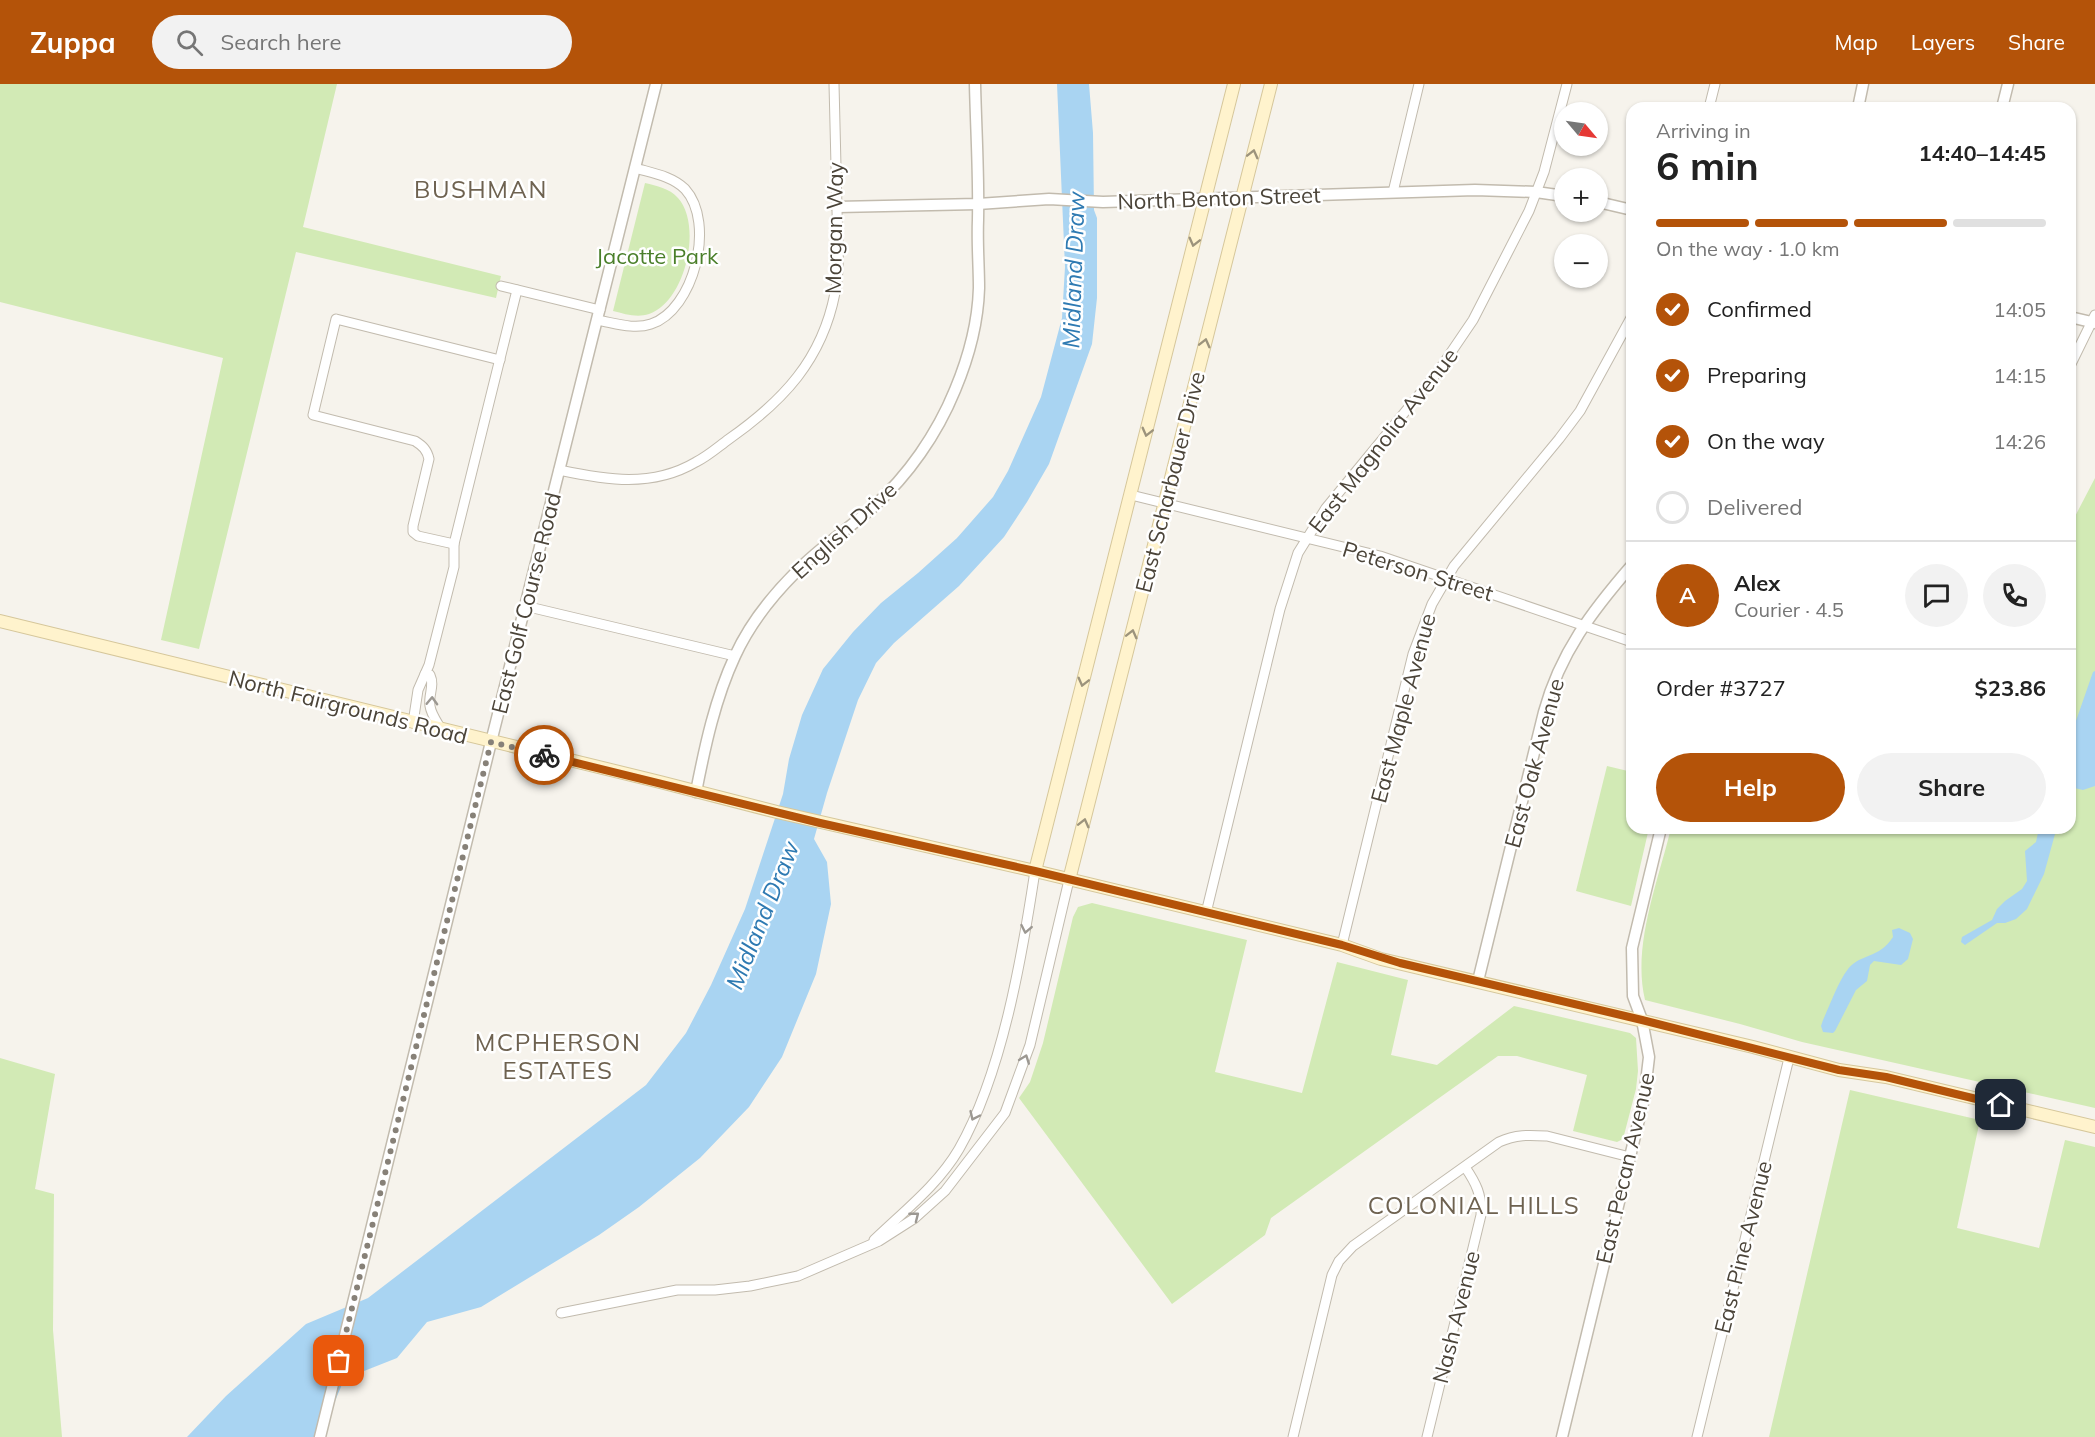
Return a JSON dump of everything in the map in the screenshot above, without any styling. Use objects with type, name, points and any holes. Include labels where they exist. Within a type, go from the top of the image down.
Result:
[{"type":"main road","name":"East Scharbauer Drive","points":[[1035,871],[1234,84]]},
{"type":"main road","name":"East Scharbauer Drive","points":[[1069,880],[1271,84]]},
{"type":"main road","name":"North Fairgrounds Road","points":[[0,621],[820,823],[1035,871],[1342,945],[1381,958],[1642,1020],[1789,1058],[1839,1070],[1886,1077],[2095,1127]]},
{"type":"street","name":"East Golf Course Road","points":[[320,1437],[656,84]]},
{"type":"street","name":"Morgan Way","points":[[559,470],[610,480],[643,480],[679,471],[714,450],[763,413],[801,375],[813,354],[831,312],[836,286],[838,262],[834,84]]},
{"type":"street","name":"English Drive","points":[[696,792],[712,723],[735,656],[762,612],[784,584],[816,553],[893,488],[914,462],[942,418],[963,368],[973,328],[979,288],[975,84]]},
{"type":"street","points":[[1393,192],[1419,84]]},
{"type":"street","name":"East Magnolia Avenue","points":[[1206,913],[1280,609],[1298,553],[1338,491],[1453,351],[1473,320],[1529,211],[1554,138],[1567,84]]},
{"type":"street","points":[[1710,102],[1715,84]]},
{"type":"street","points":[[1859,102],[1863,84]]},
{"type":"street","points":[[2004,102],[2008,84]]},
{"type":"street","points":[[501,286],[640,327],[661,320],[673,309],[689,284],[698,255],[700,237],[697,215],[684,188],[669,178],[635,168]]},
{"type":"street","name":"North Benton Street","points":[[837,207],[978,204],[1049,199],[1103,202],[1469,190],[1554,195]]},
{"type":"street","points":[[1608,204],[1626,209]]},
{"type":"street","points":[[413,723],[418,690],[425,674],[454,567],[454,544],[518,290]]},
{"type":"street","points":[[2076,318],[2094,320],[2076,354]]},
{"type":"street","points":[[454,544],[418,536],[412,526],[429,459],[423,447],[415,441],[313,415],[336,319],[500,360]]},
{"type":"street","name":"East Maple Avenue","points":[[1342,945],[1413,654],[1432,604],[1473,541],[1577,416],[1626,327]]},
{"type":"street","name":"Peterson Street","points":[[1131,495],[1380,556],[1626,640]]},
{"type":"street","name":"East Oak Avenue","points":[[1478,981],[1546,703],[1563,660],[1598,605],[1626,572]]},
{"type":"street","points":[[525,606],[735,656]]},
{"type":"street","points":[[425,674],[430,675],[432,679],[433,688],[429,703],[441,729]]},
{"type":"street","name":"East Pecan Avenue","points":[[1562,1437],[1644,1099],[1648,1074],[1647,1041],[1632,992],[1632,948],[1660,834]]},
{"type":"street","points":[[866,1247],[933,1185],[958,1150],[982,1097],[1007,1012],[1027,925],[1035,871]]},
{"type":"street","points":[[561,1313],[677,1290],[715,1290],[789,1278],[831,1263],[879,1241],[915,1218],[945,1191],[1005,1113],[1030,1045],[1069,880]]},
{"type":"street","name":"East Pine Avenue","points":[[1696,1437],[1789,1058]]},
{"type":"street","points":[[1293,1437],[1332,1275],[1339,1261],[1353,1246],[1502,1140],[1520,1135],[1551,1137],[1630,1157]]},
{"type":"street","name":"Nash Avenue","points":[[1427,1437],[1481,1215],[1476,1182],[1465,1167]]},
{"type":"green space","points":[[0,84],[337,84],[303,227],[501,276],[496,298],[296,252],[199,649],[161,640],[223,358],[0,302]]},
{"type":"green space","name":"Jacotte Park","points":[[645,183],[667,190],[678,198],[689,226],[689,244],[681,279],[672,295],[662,307],[649,314],[636,316],[613,311]]},
{"type":"green space","points":[[2095,478],[2095,1108],[1802,1042],[1645,1000],[1642,979],[1644,936],[1669,834],[2076,834],[2076,514]]},
{"type":"green space","points":[[1607,766],[1626,771],[1626,834],[1648,834],[1631,906],[1576,891]]},
{"type":"green space","points":[[1092,903],[1247,940],[1215,1072],[1302,1093],[1337,962],[1408,980],[1391,1055],[1437,1065],[1514,1006],[1630,1033],[1636,1038],[1638,1071],[1636,1089],[1623,1139],[1617,1142],[1573,1131],[1587,1075],[1517,1056],[1498,1056],[1271,1218],[1265,1235],[1172,1304],[1019,1098],[1030,1082],[1043,1043],[1073,917],[1078,907]]},
{"type":"green space","points":[[0,1058],[55,1074],[35,1189],[54,1194],[53,1330],[62,1437],[0,1437]]},
{"type":"green space","points":[[1850,1090],[1980,1120],[1957,1228],[2039,1248],[2065,1140],[2095,1147],[2095,1437],[1769,1437]]},
{"type":"water","name":"Midland Draw","points":[[1057,84],[1089,84],[1093,133],[1094,210],[1097,218],[1097,298],[1092,344],[1049,464],[1004,537],[959,586],[894,643],[876,663],[858,700],[814,839],[827,862],[831,904],[816,974],[782,1057],[749,1107],[700,1158],[639,1207],[599,1235],[481,1307],[427,1322],[397,1358],[343,1382],[320,1437],[187,1437],[226,1396],[306,1324],[368,1298],[646,1085],[686,1033],[711,985],[745,909],[783,794],[789,759],[802,715],[823,669],[853,632],[881,603],[957,538],[993,497],[1008,471],[1041,397],[1062,318],[1065,267]]},
{"type":"water","points":[[2095,671],[2095,786],[2083,790],[2076,788],[2076,721]]},
{"type":"water","points":[[2038,834],[2055,834],[2044,874],[2027,909],[2016,919],[1997,923],[1965,945],[1961,942],[1962,937],[1992,920],[1997,909],[2022,889],[2027,881],[2025,851],[2036,842]]},
{"type":"water","points":[[1899,928],[1910,933],[1913,939],[1908,959],[1901,965],[1874,961],[1870,965],[1867,981],[1856,990],[1835,1031],[1833,1033],[1823,1032],[1821,1026],[1823,1020],[1844,974],[1853,964],[1876,953],[1888,944],[1893,937],[1892,930]]},
{"type":"way so far","points":[[339,1361],[491,742],[544,755]]},
{"type":"district","name":"BUSHMAN","points":[[481,189]]},
{"type":"district","name":"MCPHERSON ESTATES","points":[[558,1056]]},
{"type":"district","name":"COLONIAL HILLS","points":[[1474,1205]]},
{"type":"route","points":[[544,755],[820,823],[1035,871],[1342,945],[1400,963],[1753,1047],[1789,1058],[1839,1070],[1886,1077],[2001,1105]]}]
